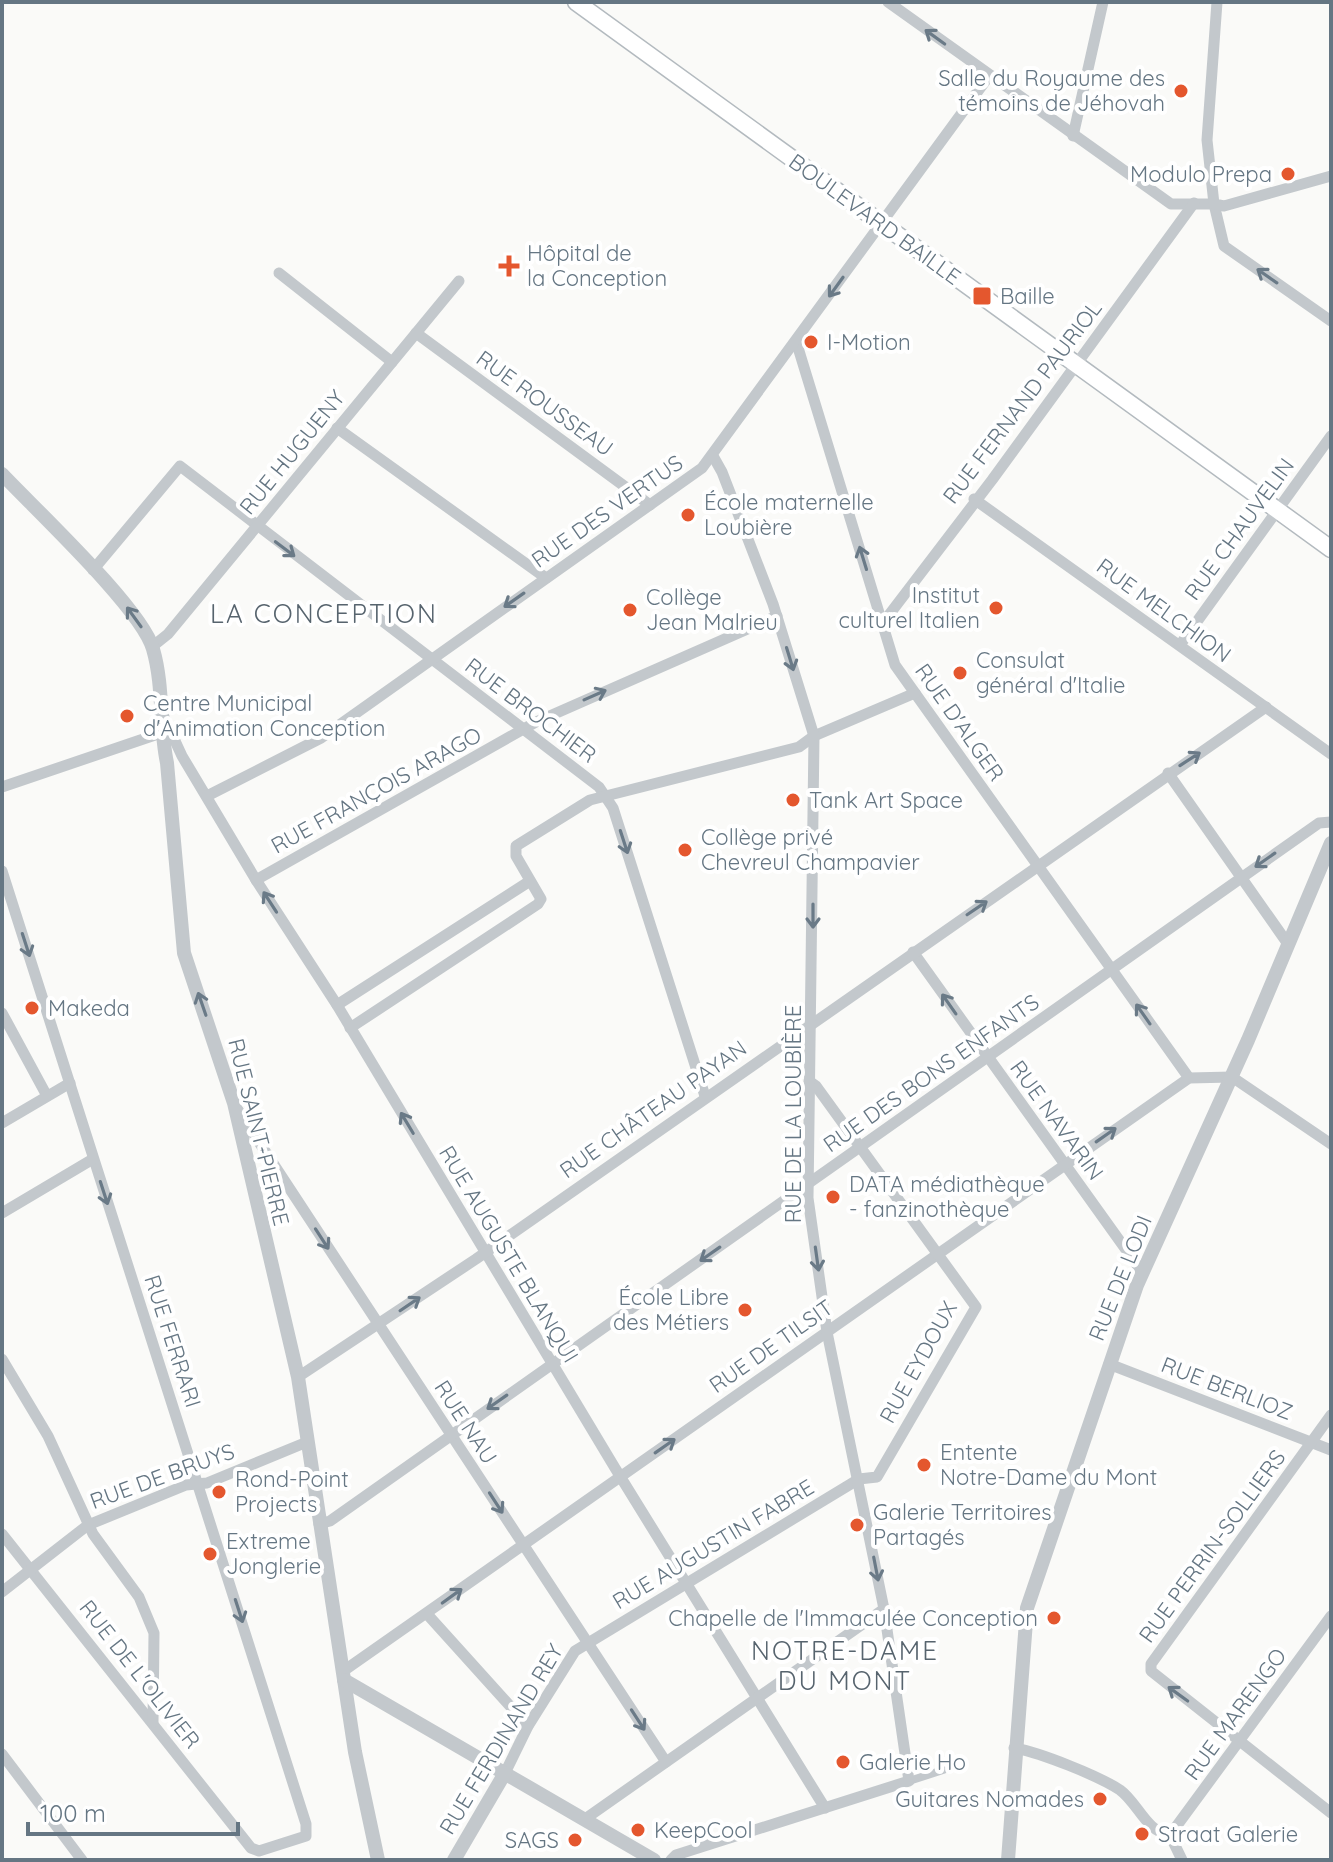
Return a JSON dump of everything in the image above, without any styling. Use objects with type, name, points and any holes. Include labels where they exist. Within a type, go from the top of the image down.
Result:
[{"type":"main road","name":"BOULEVARD BAILLE","points":[[577,3],[1331,549]]},
{"type":"street","points":[[888,2],[1171,204],[1229,204],[1331,176]]},
{"type":"street","points":[[1073,136],[1103,2]]},
{"type":"street","points":[[1217,2],[1207,140],[1214,204],[1224,246],[1331,321]]},
{"type":"street","name":"RUE DES VERTUS","points":[[207,796],[321,738],[702,468],[989,76]]},
{"type":"street","name":"RUE FERNAND PAURIOL","points":[[882,624],[974,499],[992,480],[1194,203]]},
{"type":"street","points":[[279,273],[392,362]]},
{"type":"street","name":"RUE HUGUENY","points":[[153,646],[168,634],[459,281]]},
{"type":"street","name":"RUE ROUSSEAU","points":[[416,333],[650,505]]},
{"type":"street","name":"RUE D'ALGER","points":[[796,341],[895,665],[1189,1078]]},
{"type":"street","points":[[337,428],[546,578]]},
{"type":"street","name":"RUE CHAUVELIN","points":[[1180,645],[1331,436]]},
{"type":"street","name":"RUE DE LA LOUBIÈRE","points":[[713,456],[722,472],[777,616],[814,736],[808,1185],[827,1332],[884,1609],[909,1781]]},
{"type":"street","name":"RUE BROCHIER","points":[[93,570],[180,466],[608,795]]},
{"type":"street","name":"RUE SAINT-PIERRE","points":[[2,474],[131,611],[153,646],[164,717],[161,733],[167,763],[184,953],[234,1103],[298,1377],[343,1676],[378,1860]]},
{"type":"street","name":"RUE MELCHION","points":[[974,499],[1331,754]]},
{"type":"street","name":"RUE FRANÇOIS ARAGO","points":[[256,880],[524,729],[777,616]]},
{"type":"street","points":[[350,1028],[538,904],[541,899],[516,856],[516,846],[590,800],[799,747],[814,736],[915,693]]},
{"type":"street","name":"RUE CHÂTEAU PAYAN","points":[[298,1377],[484,1253],[1266,707]]},
{"type":"street","name":"RUE AUGUSTE BLANQUI","points":[[164,717],[182,756],[256,880],[337,1005],[484,1253],[825,1808]]},
{"type":"street","points":[[2,787],[161,733]]},
{"type":"street","points":[[1168,773],[1288,944]]},
{"type":"street","points":[[608,795],[705,1096]]},
{"type":"street","name":"RUE DES BONS ENFANTS","points":[[319,1524],[330,1521],[1241,877],[1319,823],[1331,822]]},
{"type":"street","name":"RUE DE LODI","points":[[1008,1860],[1014,1748],[1027,1608],[1142,1272],[1232,1077],[1331,843]]},
{"type":"street","name":"RUE FERRARI","points":[[2,871],[308,1832],[300,1840],[259,1851],[245,1841]]},
{"type":"street","points":[[337,1005],[530,881]]},
{"type":"street","name":"RUE NAVARIN","points":[[913,952],[1142,1272]]},
{"type":"street","points":[[2,1013],[47,1096]]},
{"type":"street","points":[[1189,1078],[1232,1077],[1331,1144]]},
{"type":"street","name":"RUE DE TILSIT","points":[[343,1676],[523,1544],[1189,1078]]},
{"type":"street","points":[[809,1081],[936,1254]]},
{"type":"street","points":[[2,1123],[70,1083]]},
{"type":"street","name":"RUE NAU","points":[[234,1103],[666,1762]]},
{"type":"street","points":[[2,1213],[93,1159]]},
{"type":"street","name":"RUE EYDOUX","points":[[859,1479],[877,1477],[976,1307],[936,1254]]},
{"type":"street","points":[[2,1359],[48,1436],[88,1525],[139,1597],[154,1633],[153,1723]]},
{"type":"street","name":"RUE BERLIOZ","points":[[1109,1364],[1331,1450]]},
{"type":"street","name":"RUE PERRIN-SOLLIERS","points":[[1331,1415],[1151,1664],[1155,1678],[1331,1813]]},
{"type":"street","name":"RUE DE BRUYS","points":[[2,1592],[88,1525],[199,1483],[207,1483],[307,1442]]},
{"type":"street","name":"RUE AUGUSTIN FABRE","points":[[588,1643],[859,1479]]},
{"type":"street","name":"RUE DE L'OLIVIER","points":[[2,1534],[245,1841]]},
{"type":"street","points":[[585,1819],[884,1609]]},
{"type":"street","points":[[427,1614],[528,1726]]},
{"type":"street","name":"RUE MARENGO","points":[[1170,1835],[1331,1616]]},
{"type":"street","name":"RUE FERDINAND REY","points":[[454,1860],[505,1773],[528,1726],[575,1651],[588,1643]]},
{"type":"street","points":[[343,1676],[585,1819],[645,1858]]},
{"type":"street","points":[[1014,1748],[1031,1751],[1120,1790],[1154,1828],[1170,1835],[1182,1860]]},
{"type":"street","points":[[2,1754],[82,1860]]},
{"type":"street","points":[[671,1860],[676,1855],[943,1770]]},
{"type":"place","name":"Salle du Royaume des témoins de Jéhovah","points":[[1181,91]]},
{"type":"place","name":"Modulo Prepa","points":[[1288,174]]},
{"type":"place","name":"Hôpital de la Conception","points":[[509,266]]},
{"type":"place","name":"Baille","points":[[982,296]]},
{"type":"place","name":"I-Motion","points":[[811,342]]},
{"type":"place","name":"École maternelle Loubière","points":[[688,515]]},
{"type":"place","name":"Institut culturel Italien","points":[[996,608]]},
{"type":"place","name":"Collège Jean Malrieu","points":[[630,610]]},
{"type":"place","name":"Consulat général d'Italie","points":[[960,673]]},
{"type":"place","name":"Centre Municipal d'Animation Conception","points":[[127,716]]},
{"type":"place","name":"Tank Art Space","points":[[793,800]]},
{"type":"place","name":"Collège privé Chevreul Champavier","points":[[685,850]]},
{"type":"place","name":"Makeda","points":[[32,1008]]},
{"type":"place","name":"DATA médiathèque - fanzinothèque","points":[[833,1197]]},
{"type":"place","name":"École Libre des Métiers","points":[[745,1310]]},
{"type":"place","name":"Entente Notre-Dame du Mont","points":[[924,1465]]},
{"type":"place","name":"Rond-Point Projects","points":[[219,1492]]},
{"type":"place","name":"Galerie Territoires Partagés","points":[[857,1525]]},
{"type":"place","name":"Extreme Jonglerie","points":[[210,1554]]},
{"type":"place","name":"Chapelle de l'Immaculée Conception","points":[[1054,1618]]},
{"type":"place","name":"Galerie Ho","points":[[843,1762]]},
{"type":"place","name":"Guitares Nomades","points":[[1100,1799]]},
{"type":"place","name":"KeepCool","points":[[638,1830]]},
{"type":"place","name":"Straat Galerie","points":[[1142,1834]]},
{"type":"place","name":"SAGS","points":[[575,1840]]},
{"type":"district","name":"LA CONCEPTION","points":[[324,613]]},
{"type":"district","name":"NOTRE-DAME DU MONT","points":[[845,1665]]}]
